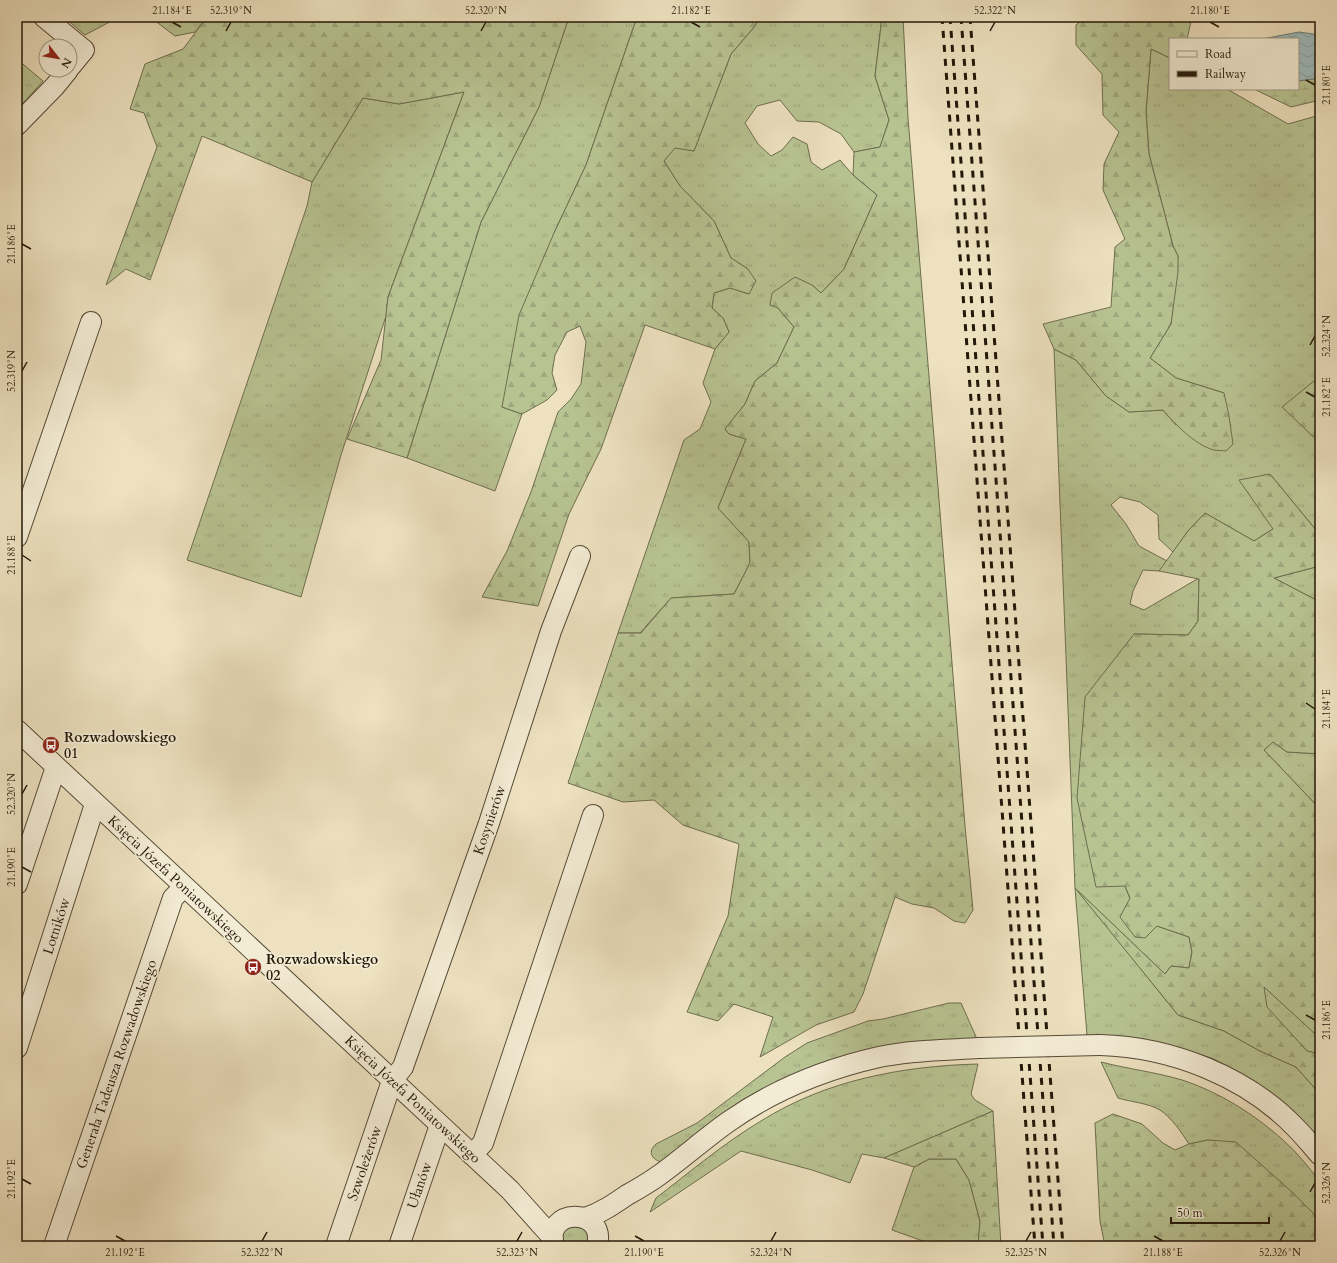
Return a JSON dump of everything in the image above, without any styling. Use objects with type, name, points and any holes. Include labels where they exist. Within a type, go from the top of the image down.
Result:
[{"type":"street","points":[[44,17],[69,38]]},
{"type":"street","points":[[78,45],[84,50],[78,57]]},
{"type":"street","points":[[17,125],[61,78]]},
{"type":"street","points":[[17,537],[91,322]]},
{"type":"street","name":"Kosynierów","points":[[392,1081],[403,1067],[489,822],[551,631],[580,556]]},
{"type":"street","name":"Księcia Józefa Poniatowskiego","points":[[17,730],[510,1190],[554,1242]]},
{"type":"street","points":[[17,884],[56,767]]},
{"type":"street","name":"Lotników","points":[[17,1048],[95,804]]},
{"type":"street","points":[[472,1154],[483,1143],[593,815]]},
{"type":"street","name":"Generała Tadeusza Rozwadowskiego","points":[[54,1246],[173,898],[184,887]]},
{"type":"street","points":[[585,1218],[605,1209],[658,1176],[723,1126],[755,1105],[822,1074],[881,1057],[907,1053],[979,1048],[1100,1045],[1142,1049],[1196,1064],[1229,1079],[1279,1113],[1295,1127],[1320,1155]]},
{"type":"street","name":"Szwoleżerów","points":[[336,1246],[392,1081]]},
{"type":"street","name":"Ułanów","points":[[398,1246],[440,1125]]},
{"type":"street","points":[[597,1241],[613,1219],[658,1176]]},
{"type":"street","name":"Księcia Józefa Poniatowskiego","points":[[510,1190],[563,1219]]},
{"type":"street","points":[[554,1242],[556,1227],[563,1219],[574,1216],[585,1218],[594,1225],[597,1241]]},
{"type":"green space","points":[[64,17],[119,17],[85,35]]},
{"type":"green space","points":[[150,17],[207,17],[195,32],[175,36]]},
{"type":"green space","points":[[207,17],[569,17],[539,107],[481,222],[407,458],[347,439],[381,360],[388,297],[464,92],[399,104],[363,98],[312,182],[202,136],[150,280],[126,269],[106,285],[157,147],[144,113],[130,109],[145,64],[183,49]]},
{"type":"green space","points":[[569,17],[637,17],[586,165],[554,233],[502,407],[522,414],[495,491],[407,458],[481,222],[539,107]]},
{"type":"green space","points":[[637,17],[759,17],[755,26],[731,54],[694,151],[675,148],[664,161],[680,186],[714,221],[731,258],[748,269],[756,281],[749,294],[730,288],[714,293],[712,308],[723,318],[729,332],[715,349],[645,325],[601,449],[569,514],[538,606],[482,597],[507,551],[531,492],[558,412],[571,399],[581,384],[586,342],[580,326],[567,332],[555,355],[552,373],[557,390],[547,400],[522,414],[502,407],[519,315],[554,233],[586,165]]},
{"type":"green space","points":[[759,17],[882,17],[875,76],[889,120],[880,147],[854,152],[841,134],[819,122],[797,121],[780,100],[757,106],[745,123],[758,144],[771,156],[782,150],[793,137],[807,144],[811,162],[822,170],[840,160],[853,175],[877,195],[844,269],[821,293],[812,285],[778,308],[794,327],[777,363],[755,381],[745,404],[725,429],[729,434],[746,439],[718,508],[749,541],[750,563],[734,594],[671,598],[640,633],[618,633],[684,440],[700,429],[711,402],[703,383],[715,349],[729,332],[723,318],[712,308],[714,293],[730,288],[749,294],[748,269],[731,258],[714,221],[680,186],[664,161],[675,147],[694,151],[731,54],[755,26]]},
{"type":"green space","points":[[882,17],[903,17],[908,118],[973,910],[965,923],[954,921],[934,908],[912,904],[895,897],[863,994],[854,1012],[816,1025],[760,1057],[773,1017],[734,1004],[718,1021],[687,1012],[728,916],[739,844],[683,825],[654,800],[623,802],[568,783],[618,633],[641,633],[671,598],[734,594],[750,563],[749,542],[718,508],[746,439],[729,434],[725,429],[745,404],[755,381],[777,363],[794,327],[778,308],[770,305],[772,293],[795,277],[812,285],[821,293],[844,269],[877,195],[853,175],[854,152],[880,147],[889,120],[875,76]]},
{"type":"green space","points":[[1086,17],[1192,17],[1187,38],[1169,38],[1169,58],[1151,49],[1146,112],[1149,154],[1173,246],[1178,256],[1178,272],[1171,324],[1150,358],[1176,378],[1224,393],[1233,444],[1226,451],[1214,450],[1200,444],[1179,427],[1163,410],[1129,412],[1106,396],[1076,360],[1054,349],[1043,324],[1111,307],[1115,247],[1125,239],[1103,190],[1104,164],[1119,132],[1103,115],[1102,74],[1076,45],[1076,25]]},
{"type":"green space","points":[[1151,49],[1169,58],[1169,90],[1229,90],[1288,124],[1320,115],[1320,376],[1283,407],[1320,443],[1320,535],[1270,474],[1273,529],[1254,541],[1205,513],[1188,531],[1173,552],[1159,539],[1158,515],[1140,502],[1120,497],[1111,505],[1126,524],[1139,546],[1167,561],[1159,571],[1143,570],[1133,591],[1130,604],[1144,610],[1199,578],[1198,621],[1188,635],[1134,634],[1125,886],[1145,938],[1157,926],[1189,937],[1192,952],[1189,968],[1171,966],[1165,974],[1078,891],[1178,1015],[1224,1031],[1260,1051],[1296,1067],[1320,1094],[1320,1138],[1301,1119],[1232,1069],[1214,1059],[1187,1050],[1143,1039],[1101,1038],[1087,1035],[1075,888],[1054,349],[1076,360],[1106,396],[1129,412],[1163,410],[1176,425],[1224,393],[1176,378],[1150,358],[1171,324],[1178,256],[1173,246],[1149,154],[1146,112]]},
{"type":"green space","points":[[17,59],[43,81],[17,110]]},
{"type":"green space","points":[[1320,78],[1320,100],[1291,107],[1256,90],[1299,90],[1299,81]]},
{"type":"green space","points":[[464,92],[388,297],[386,316],[341,455],[301,597],[187,560],[307,206],[312,182],[363,98],[399,104]]},
{"type":"green space","points":[[1320,376],[1320,443],[1282,407]]},
{"type":"green space","points":[[1270,474],[1320,535],[1320,558],[1316,567],[1274,578],[1320,602],[1320,754],[1287,752],[1273,742],[1264,750],[1320,809],[1320,1033],[1314,1033],[1264,987],[1267,1007],[1307,1051],[1320,1054],[1320,1094],[1296,1067],[1260,1051],[1224,1031],[1178,1015],[1075,888],[1165,974],[1171,966],[1189,968],[1192,952],[1189,937],[1157,926],[1145,938],[1135,937],[1120,917],[1130,898],[1125,886],[1096,887],[1077,798],[1085,697],[1134,634],[1188,635],[1198,621],[1199,579],[1159,571],[1188,531],[1205,513],[1254,541],[1273,529],[1239,480]]},
{"type":"green space","points":[[1320,558],[1320,602],[1274,578],[1316,567]]},
{"type":"green space","points":[[1273,742],[1287,752],[1320,754],[1320,809],[1264,750]]},
{"type":"green space","points":[[1263,986],[1314,1032],[1320,1033],[1320,1054],[1307,1051],[1266,1007]]},
{"type":"green space","points":[[949,1003],[961,1003],[977,1039],[871,1051],[661,1162],[653,1157],[651,1152],[656,1144],[697,1123],[785,1057],[807,1043],[868,1021],[883,1019]]},
{"type":"green space","points":[[1101,1062],[1172,1077],[1196,1085],[1223,1097],[1260,1121],[1293,1150],[1320,1181],[1320,1220],[1292,1192],[1208,1140],[1189,1144],[1172,1121],[1160,1110],[1145,1104],[1118,1098]]},
{"type":"green space","points":[[978,1064],[971,1094],[975,1100],[993,1111],[884,1158],[862,1154],[850,1183],[812,1170],[741,1151],[650,1212],[656,1198],[720,1148],[761,1121],[812,1095],[838,1085],[894,1072],[950,1065]]},
{"type":"green space","points":[[993,1111],[1001,1246],[978,1246],[980,1221],[969,1180],[956,1159],[929,1159],[914,1167],[884,1158]]},
{"type":"green space","points":[[1113,1114],[1142,1124],[1163,1143],[1175,1150],[1189,1144],[1208,1140],[1236,1142],[1292,1192],[1320,1220],[1320,1246],[1105,1246],[1100,1221],[1095,1123]]},
{"type":"green space","points":[[929,1159],[956,1159],[969,1180],[980,1221],[978,1246],[937,1246],[892,1230],[914,1167]]},
{"type":"green space","points":[[576,1224],[588,1232],[588,1245],[564,1246],[562,1238],[564,1232]]},
{"type":"water","points":[[1299,32],[1320,35],[1320,78],[1299,81],[1299,38],[1267,38]]},
{"type":"railway","points":[[942,17],[1035,1246]]},
{"type":"railway","points":[[950,17],[1043,1246]]},
{"type":"railway","points":[[961,17],[1054,1246]]},
{"type":"railway","points":[[970,17],[1063,1246]]},
{"type":"place","name":"Rozwadowskiego 01","points":[[51,745]]},
{"type":"place","name":"Rozwadowskiego 02","points":[[253,967]]}]
